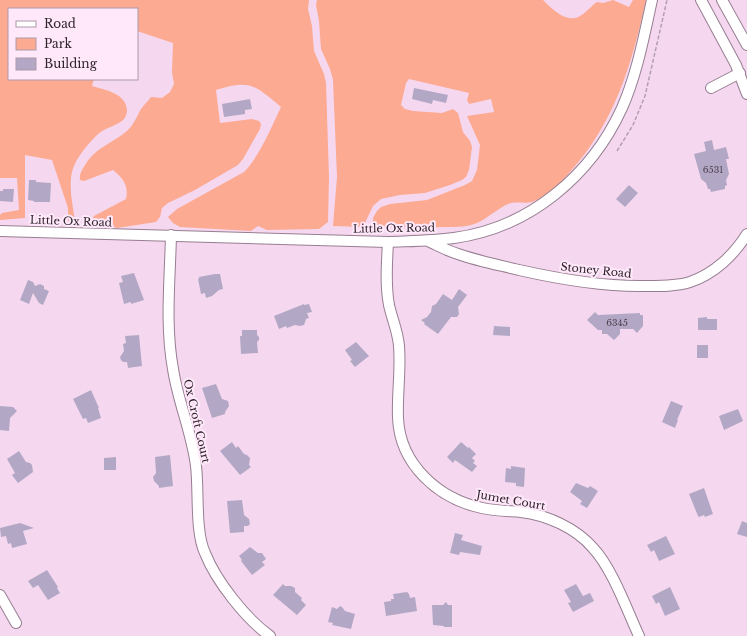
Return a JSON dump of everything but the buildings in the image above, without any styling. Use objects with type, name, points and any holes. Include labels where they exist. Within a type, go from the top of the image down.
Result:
[{"type":"street","name":"Little Ox Road","points":[[0,231],[388,242],[428,241],[456,238],[501,226],[517,219],[551,198],[566,186],[602,145],[616,120],[628,92],[644,36],[652,0]]},
{"type":"street","points":[[701,0],[743,79],[747,94]]},
{"type":"street","points":[[722,0],[747,45]]},
{"type":"street","points":[[711,88],[743,79]]},
{"type":"street","name":"Stoney Road","points":[[428,241],[457,254],[546,276],[593,284],[616,286],[658,286],[689,282],[706,276],[731,255],[747,234]]},
{"type":"street","name":"Ox Croft Court","points":[[171,236],[169,341],[176,384],[195,455],[200,529],[204,552],[214,572],[229,593],[259,628],[270,636]]},
{"type":"street","name":"Jumet Court","points":[[388,242],[387,291],[399,346],[398,420],[403,443],[413,462],[434,487],[464,504],[484,509],[523,512],[548,518],[578,535],[593,547],[604,562],[639,636]]},
{"type":"street","points":[[0,594],[16,623]]},
{"type":"path","points":[[617,151],[633,125],[645,96],[667,0]]},
{"type":"green space","points":[[0,0],[309,0],[308,9],[312,26],[314,51],[324,74],[326,83],[329,177],[328,222],[319,229],[267,230],[258,226],[251,231],[180,227],[173,223],[168,217],[177,209],[244,172],[250,166],[260,150],[281,107],[258,89],[245,85],[237,85],[216,90],[220,123],[252,119],[259,121],[261,124],[260,129],[238,165],[195,190],[168,203],[162,208],[160,217],[156,222],[117,228],[92,220],[94,216],[126,199],[127,190],[120,176],[113,170],[84,181],[80,180],[80,174],[84,167],[95,153],[128,130],[134,123],[141,109],[151,97],[162,98],[170,92],[174,84],[172,72],[173,43],[138,31],[138,8],[8,8],[8,80],[94,80],[92,86],[109,91],[119,96],[126,104],[127,113],[123,120],[119,123],[101,132],[95,137],[81,153],[74,166],[71,186],[75,221],[68,221],[68,208],[52,160],[25,155],[25,218],[0,220],[0,215],[2,213],[19,210],[17,178],[0,178]]},
{"type":"green space","points":[[317,0],[543,0],[565,17],[575,18],[585,13],[597,2],[603,3],[613,0],[629,7],[633,0],[646,0],[635,47],[628,69],[610,112],[586,153],[566,176],[552,189],[537,200],[529,203],[508,204],[481,221],[466,226],[404,227],[373,225],[373,218],[381,207],[390,204],[427,200],[472,181],[477,170],[480,145],[467,116],[494,112],[491,99],[469,104],[467,100],[469,93],[409,79],[406,83],[401,105],[405,109],[442,113],[453,109],[458,113],[463,132],[470,141],[472,147],[469,170],[466,177],[450,185],[425,193],[400,195],[381,199],[373,206],[363,227],[333,226],[337,177],[333,80],[321,49],[316,5]]}]
